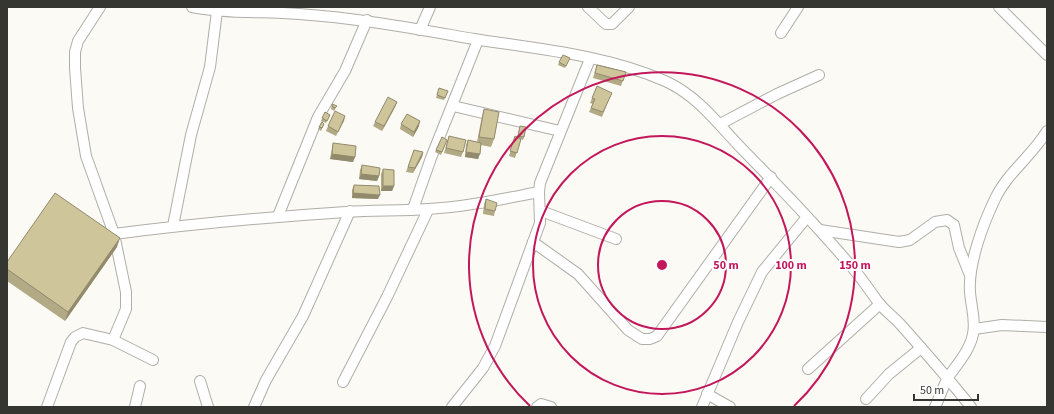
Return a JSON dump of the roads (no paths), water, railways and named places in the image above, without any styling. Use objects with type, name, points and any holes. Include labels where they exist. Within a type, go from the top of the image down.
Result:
[{"type":"street","points":[[100,7],[78,41],[74,52],[78,108],[86,156],[114,234],[126,292],[126,309],[113,340]]},
{"type":"street","points":[[192,7],[217,11],[298,14],[367,20],[478,40],[529,46],[590,59],[665,82],[688,95],[720,124],[744,151],[771,177],[820,230],[880,304],[948,378],[971,407]]},
{"type":"street","points":[[420,30],[430,7]]},
{"type":"street","points":[[588,7],[606,24],[612,24],[629,7]]},
{"type":"street","points":[[781,33],[798,7]]},
{"type":"street","points":[[999,7],[1047,55]]},
{"type":"street","points":[[173,226],[191,135],[210,68],[217,11]]},
{"type":"street","points":[[278,216],[318,117],[345,71],[367,20]]},
{"type":"street","points":[[413,209],[431,158],[478,40]]},
{"type":"street","points":[[452,407],[483,368],[492,352],[540,223],[541,211],[539,192],[542,176],[590,59]]},
{"type":"street","points":[[720,124],[777,94],[819,75]]},
{"type":"street","points":[[453,106],[560,131]]},
{"type":"street","points":[[935,407],[948,378],[969,347],[974,329],[975,321],[970,293],[970,275],[985,223],[996,197],[1009,178],[1037,147],[1047,132]]},
{"type":"street","points":[[532,242],[578,274],[628,330],[642,339],[650,339],[657,336],[771,177]]},
{"type":"street","points":[[114,234],[173,226],[278,216],[350,211],[428,210],[486,202],[539,192]]},
{"type":"street","points":[[344,382],[387,297],[428,210]]},
{"type":"street","points":[[254,407],[266,380],[303,316],[350,211]]},
{"type":"street","points":[[541,211],[616,240]]},
{"type":"street","points":[[702,407],[738,322],[762,272],[807,217]]},
{"type":"street","points":[[820,230],[898,242],[910,240],[935,222],[947,220],[954,226],[970,275]]},
{"type":"street","points":[[808,369],[880,304]]},
{"type":"street","points":[[974,329],[1002,325],[1047,327]]},
{"type":"street","points":[[47,407],[71,342],[74,337],[83,333],[113,340],[153,360]]},
{"type":"street","points":[[866,399],[889,374],[920,348]]},
{"type":"street","points":[[200,381],[208,407]]},
{"type":"street","points":[[135,407],[140,386]]},
{"type":"street","points":[[707,394],[730,407]]},
{"type":"street","points":[[537,407],[541,404],[551,407]]}]
